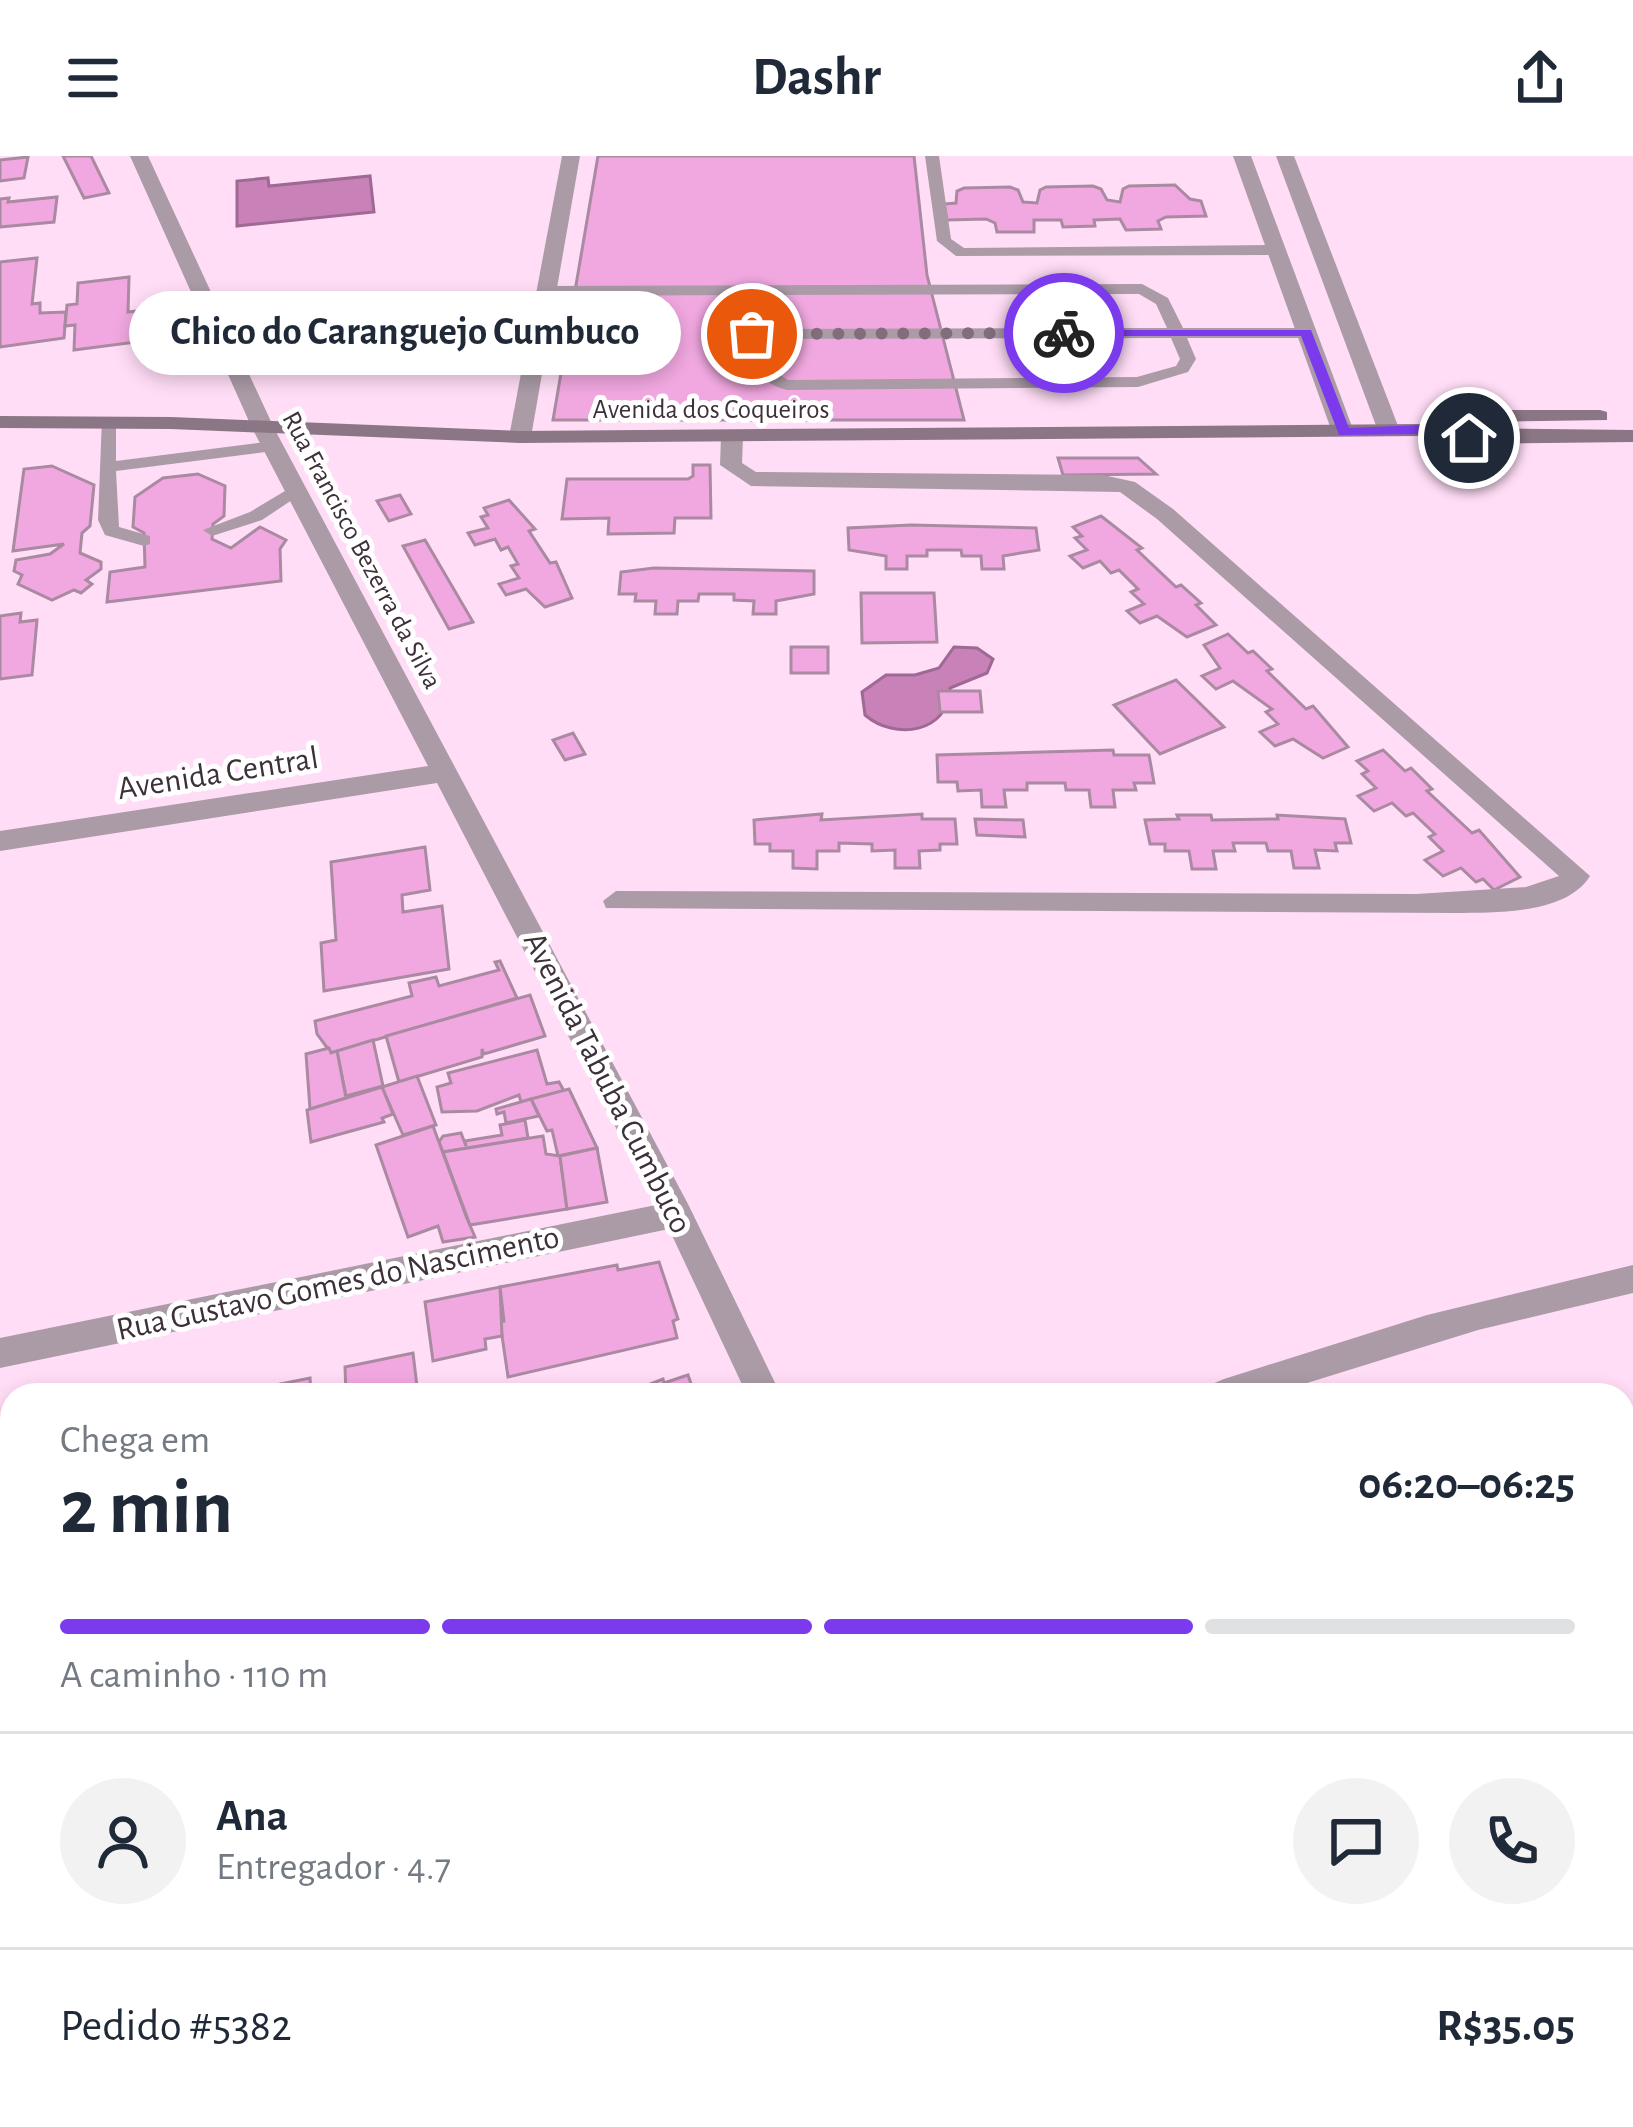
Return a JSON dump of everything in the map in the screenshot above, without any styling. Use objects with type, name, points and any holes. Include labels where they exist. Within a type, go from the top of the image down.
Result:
[{"type":"main road","name":"Avenida dos Coqueiros","points":[[1422,430],[1461,416],[1633,416]]},
{"type":"main road","name":"Avenida dos Coqueiros","points":[[0,422],[108,422],[268,437],[1422,430],[1469,438],[1633,436]]},
{"type":"street","name":"Rua Francisco Bezerra da Silva","points":[[139,156],[268,437],[445,773]]},
{"type":"street","points":[[520,437],[571,156]]},
{"type":"street","points":[[1242,156],[1343,432]]},
{"type":"street","points":[[1286,156],[1389,431]]},
{"type":"street","points":[[1275,250],[1319,248]]},
{"type":"street","points":[[616,901],[1417,904],[1551,892],[1577,876],[1165,514],[1127,487],[1103,482],[751,479],[731,465],[732,436]]},
{"type":"street","name":"Avenida Central","points":[[0,841],[445,773]]},
{"type":"street","name":"Avenida Tabuba Cumbuco","points":[[445,773],[676,1214],[758,1383]]},
{"type":"street","name":"Rua Gustavo Gomes do Nascimento","points":[[0,1353],[676,1214]]},
{"type":"street","points":[[1258,1383],[1368,1344],[1633,1279]]},
{"type":"lane","points":[[932,156],[944,241],[961,253],[1275,250]]},
{"type":"lane","points":[[546,291],[753,290],[1142,289],[1162,301],[1188,358],[1182,369],[1138,382],[788,385],[769,381],[760,372],[752,334],[753,290]]},
{"type":"lane","points":[[752,334],[1306,332]]},
{"type":"lane","points":[[108,422],[111,531],[144,540]]},
{"type":"lane","points":[[108,467],[268,437]]},
{"type":"lane","points":[[212,530],[256,516],[296,490]]},
{"type":"shaded area","points":[[370,176],[374,212],[237,226],[237,181],[268,178],[269,186]]},
{"type":"shaded area","points":[[954,647],[977,648],[993,659],[987,673],[950,688],[941,715],[931,723],[905,730],[865,715],[862,692],[886,675],[915,675],[939,668]]},
{"type":"building","points":[[63,156],[91,156],[109,193],[84,198]]},
{"type":"building","points":[[598,156],[914,156],[927,275],[964,420],[553,420]]},
{"type":"building","points":[[28,157],[24,178],[0,181],[0,160]]},
{"type":"building","points":[[1175,185],[1190,199],[1201,201],[1206,216],[1166,217],[1158,221],[1161,229],[1126,230],[1120,219],[1063,227],[1061,220],[1034,220],[1034,232],[997,232],[995,223],[986,219],[947,220],[944,204],[956,203],[957,191],[964,188],[1010,187],[1018,190],[1023,202],[1037,203],[1040,190],[1046,187],[1093,186],[1107,200],[1120,202],[1123,189],[1129,186]]},
{"type":"building","points":[[57,197],[54,222],[0,227],[0,199]]},
{"type":"building","points":[[37,258],[32,304],[40,303],[40,313],[66,312],[64,338],[0,347],[0,262]]},
{"type":"building","points":[[129,277],[128,312],[145,310],[144,341],[74,350],[75,325],[65,326],[67,305],[77,304],[78,283]]},
{"type":"building","points":[[1058,458],[1138,458],[1156,474],[1063,475]]},
{"type":"building","points":[[693,465],[710,465],[711,518],[675,518],[674,533],[608,534],[609,518],[562,519],[567,479],[688,479],[693,476]]},
{"type":"building","points":[[52,466],[94,485],[90,526],[82,533],[80,553],[101,562],[101,569],[86,580],[92,584],[81,593],[74,590],[52,600],[18,584],[22,575],[14,571],[16,560],[50,554],[64,544],[13,551],[24,469]]},
{"type":"building","points":[[198,474],[225,486],[224,516],[213,524],[212,539],[231,548],[260,527],[286,540],[280,549],[281,581],[107,602],[110,572],[145,567],[144,533],[133,527],[135,497],[163,478]]},
{"type":"building","points":[[400,495],[411,514],[389,521],[377,501]]},
{"type":"building","points":[[509,500],[535,529],[529,531],[550,563],[556,562],[572,598],[545,607],[526,589],[506,595],[499,584],[519,578],[511,566],[518,564],[508,547],[501,550],[495,539],[475,545],[468,533],[488,528],[481,517],[488,515],[484,508]]},
{"type":"building","points":[[1101,516],[1142,548],[1137,550],[1176,587],[1181,585],[1201,603],[1196,605],[1216,625],[1187,637],[1157,616],[1140,623],[1127,611],[1144,604],[1131,592],[1138,589],[1119,570],[1111,573],[1100,561],[1083,568],[1070,556],[1087,550],[1075,538],[1082,536],[1073,527]]},
{"type":"building","points":[[848,528],[1036,528],[1039,550],[1003,556],[1004,569],[982,569],[981,556],[962,556],[961,550],[927,550],[927,556],[907,556],[907,569],[886,569],[886,556],[849,550]]},
{"type":"building","points":[[425,540],[473,622],[449,629],[403,546]]},
{"type":"building","points":[[654,568],[814,571],[814,594],[776,601],[776,614],[753,614],[754,601],[734,600],[734,594],[699,594],[698,601],[678,601],[677,614],[655,614],[656,601],[635,601],[636,594],[619,594],[621,572]]},
{"type":"building","points":[[861,593],[934,593],[937,642],[862,643]]},
{"type":"building","points":[[21,613],[20,622],[37,620],[32,675],[0,679],[0,616]]},
{"type":"building","points":[[1228,634],[1272,669],[1267,671],[1306,709],[1313,706],[1348,747],[1323,758],[1293,739],[1275,746],[1260,732],[1278,724],[1266,712],[1272,709],[1233,681],[1216,689],[1202,676],[1220,668],[1204,645]]},
{"type":"building","points":[[791,647],[828,647],[828,673],[791,673]]},
{"type":"building","points":[[1176,680],[1224,727],[1160,754],[1114,705]]},
{"type":"building","points":[[938,691],[980,691],[982,712],[940,712]]},
{"type":"building","points":[[573,733],[585,754],[565,760],[553,740]]},
{"type":"building","points":[[1113,750],[1114,755],[1149,755],[1154,783],[1134,783],[1136,790],[1113,790],[1115,807],[1091,807],[1089,790],[1066,790],[1065,783],[1027,783],[1027,790],[1004,790],[1006,807],[982,807],[981,790],[958,791],[957,782],[938,782],[937,755]]},
{"type":"building","points":[[1383,750],[1405,771],[1411,768],[1432,789],[1427,791],[1472,833],[1479,830],[1520,877],[1494,890],[1461,868],[1443,876],[1425,860],[1443,851],[1429,837],[1435,834],[1413,813],[1406,816],[1392,803],[1374,811],[1358,796],[1376,788],[1357,761]]},
{"type":"building","points":[[822,814],[821,820],[922,814],[922,819],[955,819],[957,844],[919,851],[920,868],[895,868],[895,850],[872,851],[872,844],[839,843],[839,851],[817,851],[817,869],[793,868],[793,851],[770,851],[770,844],[755,844],[754,820]]},
{"type":"building","points":[[1177,815],[1211,815],[1212,820],[1278,819],[1277,815],[1345,819],[1351,843],[1335,843],[1337,851],[1315,850],[1319,868],[1294,868],[1291,851],[1268,851],[1266,843],[1233,843],[1235,851],[1213,851],[1216,869],[1192,869],[1189,851],[1165,851],[1165,844],[1150,844],[1145,820],[1179,819]]},
{"type":"building","points":[[975,819],[1023,820],[1025,837],[977,835]]},
{"type":"building","points":[[425,847],[430,890],[402,895],[403,912],[442,906],[449,969],[324,991],[321,943],[336,940],[331,862]]},
{"type":"building","points":[[500,961],[517,998],[331,1053],[317,1034],[315,1021],[412,996],[409,983],[436,977],[439,986],[499,970],[495,962]]},
{"type":"building","points":[[530,995],[545,1036],[484,1054],[482,1049],[482,1057],[399,1082],[386,1036]]},
{"type":"building","points":[[373,1040],[383,1086],[346,1096],[337,1051]]},
{"type":"building","points":[[329,1048],[331,1053],[337,1051],[346,1098],[310,1109],[306,1054]]},
{"type":"building","points":[[537,1050],[547,1084],[559,1082],[564,1091],[521,1102],[519,1095],[477,1111],[442,1112],[437,1087],[451,1083],[448,1073]]},
{"type":"building","points":[[417,1076],[436,1125],[403,1135],[382,1087]]},
{"type":"building","points":[[382,1087],[393,1114],[382,1118],[384,1122],[311,1142],[307,1110]]},
{"type":"building","points":[[569,1089],[597,1148],[558,1156],[552,1130],[547,1131],[531,1099]]},
{"type":"building","points":[[531,1099],[539,1116],[506,1123],[504,1112],[497,1114],[496,1109]]},
{"type":"building","points":[[525,1120],[528,1138],[443,1152],[439,1142],[443,1136],[461,1133],[466,1146],[465,1141],[502,1135],[500,1125]]},
{"type":"building","points":[[433,1126],[475,1237],[443,1242],[438,1226],[408,1237],[376,1145]]},
{"type":"building","points":[[543,1136],[546,1154],[560,1156],[567,1209],[470,1225],[443,1152]]},
{"type":"building","points":[[597,1148],[607,1202],[567,1209],[560,1156]]},
{"type":"building","points":[[659,1262],[678,1319],[673,1321],[677,1338],[508,1377],[500,1287]]},
{"type":"building","points":[[500,1287],[502,1336],[485,1339],[486,1349],[433,1361],[425,1302]]},
{"type":"building","points":[[413,1353],[417,1383],[346,1383],[345,1367]]},
{"type":"building","points":[[688,1375],[691,1383],[664,1383]]},
{"type":"way so far","points":[[752,334],[1064,333]]},
{"type":"place","name":"Chico do Caranguejo Cumbuco","points":[[752,334]]},
{"type":"route","points":[[1064,333],[1306,332],[1343,432],[1422,430],[1469,438]]}]
